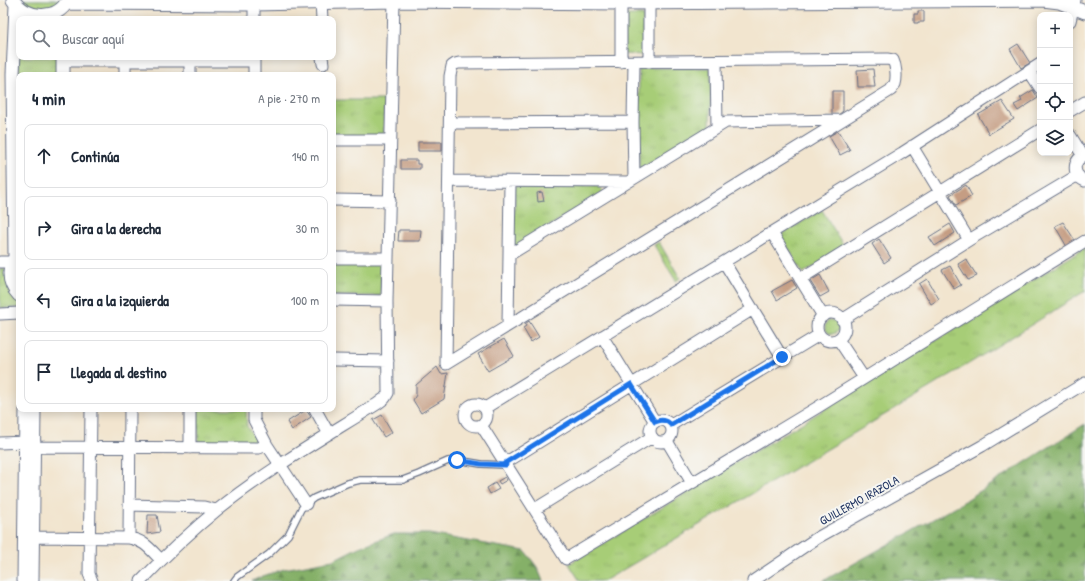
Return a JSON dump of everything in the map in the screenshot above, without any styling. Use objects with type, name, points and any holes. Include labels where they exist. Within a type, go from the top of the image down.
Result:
[{"type":"street","points":[[14,3],[26,12],[36,15],[48,15],[65,8],[321,2],[394,1],[649,3],[717,1],[1043,0],[1078,6],[1073,15]]},
{"type":"street","points":[[141,581],[161,560],[216,510],[280,464],[385,398],[388,393],[387,301],[394,1]]},
{"type":"street","points":[[321,2],[322,16]]},
{"type":"street","points":[[616,2],[621,62]]},
{"type":"street","points":[[14,3],[11,258],[9,274],[12,286],[16,291]]},
{"type":"street","points":[[649,3],[649,62]]},
{"type":"street","points":[[254,4],[254,16]]},
{"type":"street","points":[[886,59],[893,60],[895,64],[896,78],[895,85],[891,90],[446,364],[450,71],[452,66],[455,64],[621,62],[886,59]]},
{"type":"street","points":[[63,60],[63,72]]},
{"type":"street","points":[[94,60],[222,60]]},
{"type":"street","points":[[254,60],[254,72]]},
{"type":"street","points":[[125,61],[125,72]]},
{"type":"street","points":[[190,61],[190,72]]},
{"type":"street","points":[[716,61],[717,127]]},
{"type":"street","points":[[631,180],[634,62]]},
{"type":"street","points":[[485,408],[772,233],[1037,66]]},
{"type":"street","points":[[1029,71],[1037,84]]},
{"type":"street","points":[[1073,109],[1085,102]]},
{"type":"street","points":[[509,255],[726,122],[842,120]]},
{"type":"street","points":[[450,124],[633,122]]},
{"type":"street","points":[[800,279],[1037,132]]},
{"type":"street","points":[[842,320],[969,240],[1081,178],[1075,167],[1079,158],[1084,155],[1073,139]]},
{"type":"street","points":[[336,140],[391,140]]},
{"type":"street","points":[[912,146],[969,240]]},
{"type":"street","points":[[449,182],[631,180]]},
{"type":"street","points":[[508,325],[510,182]]},
{"type":"street","points":[[336,200],[390,201]]},
{"type":"street","points":[[772,233],[823,316]]},
{"type":"street","points":[[481,424],[566,559],[818,407],[1085,241]]},
{"type":"street","points":[[336,258],[388,258]]},
{"type":"street","points":[[724,262],[782,357]]},
{"type":"street","points":[[336,300],[387,301]]},
{"type":"street","points":[[506,464],[631,384],[753,309]]},
{"type":"street","points":[[0,314],[16,314]]},
{"type":"street","points":[[834,314],[842,320],[844,331],[838,339],[831,341],[819,335],[817,331],[818,321],[823,316],[834,314]]},
{"type":"street","points":[[671,425],[819,335]]},
{"type":"street","points":[[602,336],[655,422]]},
{"type":"street","points":[[838,339],[864,378]]},
{"type":"street","points":[[336,360],[388,361]]},
{"type":"street","name":"GUILLERMO IRAZOLA","points":[[753,581],[817,538],[982,446],[1085,383]]},
{"type":"street","points":[[479,404],[485,408],[485,422],[481,424],[476,426],[469,423],[465,417],[466,410],[472,405],[479,404]]},
{"type":"street","points":[[25,412],[29,445],[33,537],[33,581]]},
{"type":"street","points":[[23,581],[29,445],[34,412]]},
{"type":"street","points":[[91,412],[89,574],[92,581]]},
{"type":"street","points":[[129,538],[130,412]]},
{"type":"street","points":[[190,412],[190,448]]},
{"type":"street","points":[[254,412],[254,420],[268,446],[306,504]]},
{"type":"street","points":[[317,412],[329,434]]},
{"type":"street","points":[[664,420],[671,425],[673,430],[672,434],[667,441],[662,443],[655,441],[650,430],[655,422],[664,420]]},
{"type":"street","points":[[535,509],[652,437]]},
{"type":"street","points":[[667,441],[692,483]]},
{"type":"street","points":[[0,443],[90,448],[258,448],[268,446]]},
{"type":"street","points":[[129,505],[204,507],[216,510]]},
{"type":"street","points":[[33,537],[136,539],[143,542],[161,560]]},
{"type":"lane","points":[[234,581],[269,554],[288,535],[301,509],[306,504],[314,498],[348,483],[360,480],[403,480],[448,461],[457,460],[481,464],[506,464]]},
{"type":"green space","points":[[20,0],[61,0],[52,8],[41,10],[30,7]]},
{"type":"green space","points":[[624,15],[643,15],[643,55],[624,54]]},
{"type":"green space","points":[[19,60],[59,60],[59,72],[19,72]]},
{"type":"green space","points":[[639,68],[711,68],[710,126],[639,170]]},
{"type":"green space","points":[[336,100],[384,100],[384,137],[336,137]]},
{"type":"green space","points":[[515,186],[599,186],[603,192],[513,249]]},
{"type":"green space","points":[[822,210],[845,248],[803,273],[780,235]]},
{"type":"green space","points":[[659,242],[680,278],[676,281],[654,245]]},
{"type":"green space","points":[[1085,248],[1085,291],[966,366],[604,581],[580,581],[569,564],[812,417]]},
{"type":"green space","points":[[381,262],[381,296],[336,296],[336,263]]},
{"type":"green space","points":[[0,268],[5,268],[16,293],[16,308],[0,308]]},
{"type":"green space","points":[[829,320],[835,320],[839,324],[839,330],[835,334],[829,334],[825,330],[825,324]]},
{"type":"green space","points":[[197,412],[246,412],[247,426],[256,442],[253,445],[199,444]]},
{"type":"green space","points":[[1085,424],[1085,581],[823,581],[960,504]]},
{"type":"green space","points":[[394,534],[429,534],[525,551],[537,567],[543,581],[252,581],[284,569],[333,560],[359,547]]},
{"type":"building","points":[[918,11],[924,11],[924,22],[914,23],[914,14],[918,14]]},
{"type":"building","points":[[1018,44],[1030,63],[1021,68],[1010,49]]},
{"type":"building","points":[[873,69],[875,87],[858,87],[857,70]]},
{"type":"building","points":[[1033,90],[1037,96],[1037,99],[1018,111],[1014,105],[1022,101],[1020,98]]},
{"type":"building","points":[[832,91],[843,91],[843,111],[837,116],[832,116]]},
{"type":"building","points":[[1002,101],[1014,119],[989,134],[978,115]]},
{"type":"building","points":[[838,131],[850,150],[840,155],[829,136]]},
{"type":"building","points":[[418,142],[442,142],[442,151],[418,151]]},
{"type":"building","points":[[401,160],[417,160],[417,164],[420,164],[420,169],[401,169]]},
{"type":"building","points":[[966,185],[972,196],[956,205],[950,195]]},
{"type":"building","points":[[542,192],[544,201],[538,202],[537,193]]},
{"type":"building","points":[[1063,222],[1076,242],[1067,247],[1055,226]]},
{"type":"building","points":[[950,224],[955,233],[935,246],[929,237]]},
{"type":"building","points":[[399,230],[421,230],[420,241],[398,241]]},
{"type":"building","points":[[879,239],[891,258],[884,263],[872,244]]},
{"type":"building","points":[[966,259],[977,276],[968,280],[958,264]]},
{"type":"building","points":[[950,266],[961,285],[954,289],[942,270]]},
{"type":"building","points":[[820,275],[829,292],[820,297],[810,281]]},
{"type":"building","points":[[927,279],[939,299],[931,304],[919,284]]},
{"type":"building","points":[[792,280],[797,288],[777,300],[772,291]]},
{"type":"building","points":[[529,321],[539,337],[531,342],[523,328]]},
{"type":"building","points":[[504,339],[514,356],[488,371],[478,354]]},
{"type":"building","points":[[437,367],[441,374],[448,373],[444,399],[421,413],[413,400],[416,395],[416,385]]},
{"type":"building","points":[[303,412],[307,412],[311,417],[292,430],[287,422]]},
{"type":"building","points":[[382,415],[392,432],[384,437],[373,420]]},
{"type":"building","points":[[505,477],[507,480],[500,484],[498,481]]},
{"type":"building","points":[[495,483],[499,489],[490,494],[487,488]]},
{"type":"building","points":[[148,515],[157,515],[160,532],[147,534]]},
{"type":"route","points":[[457,460],[481,464],[506,465],[505,463],[631,384],[655,422],[664,420],[671,425],[782,357]]}]
